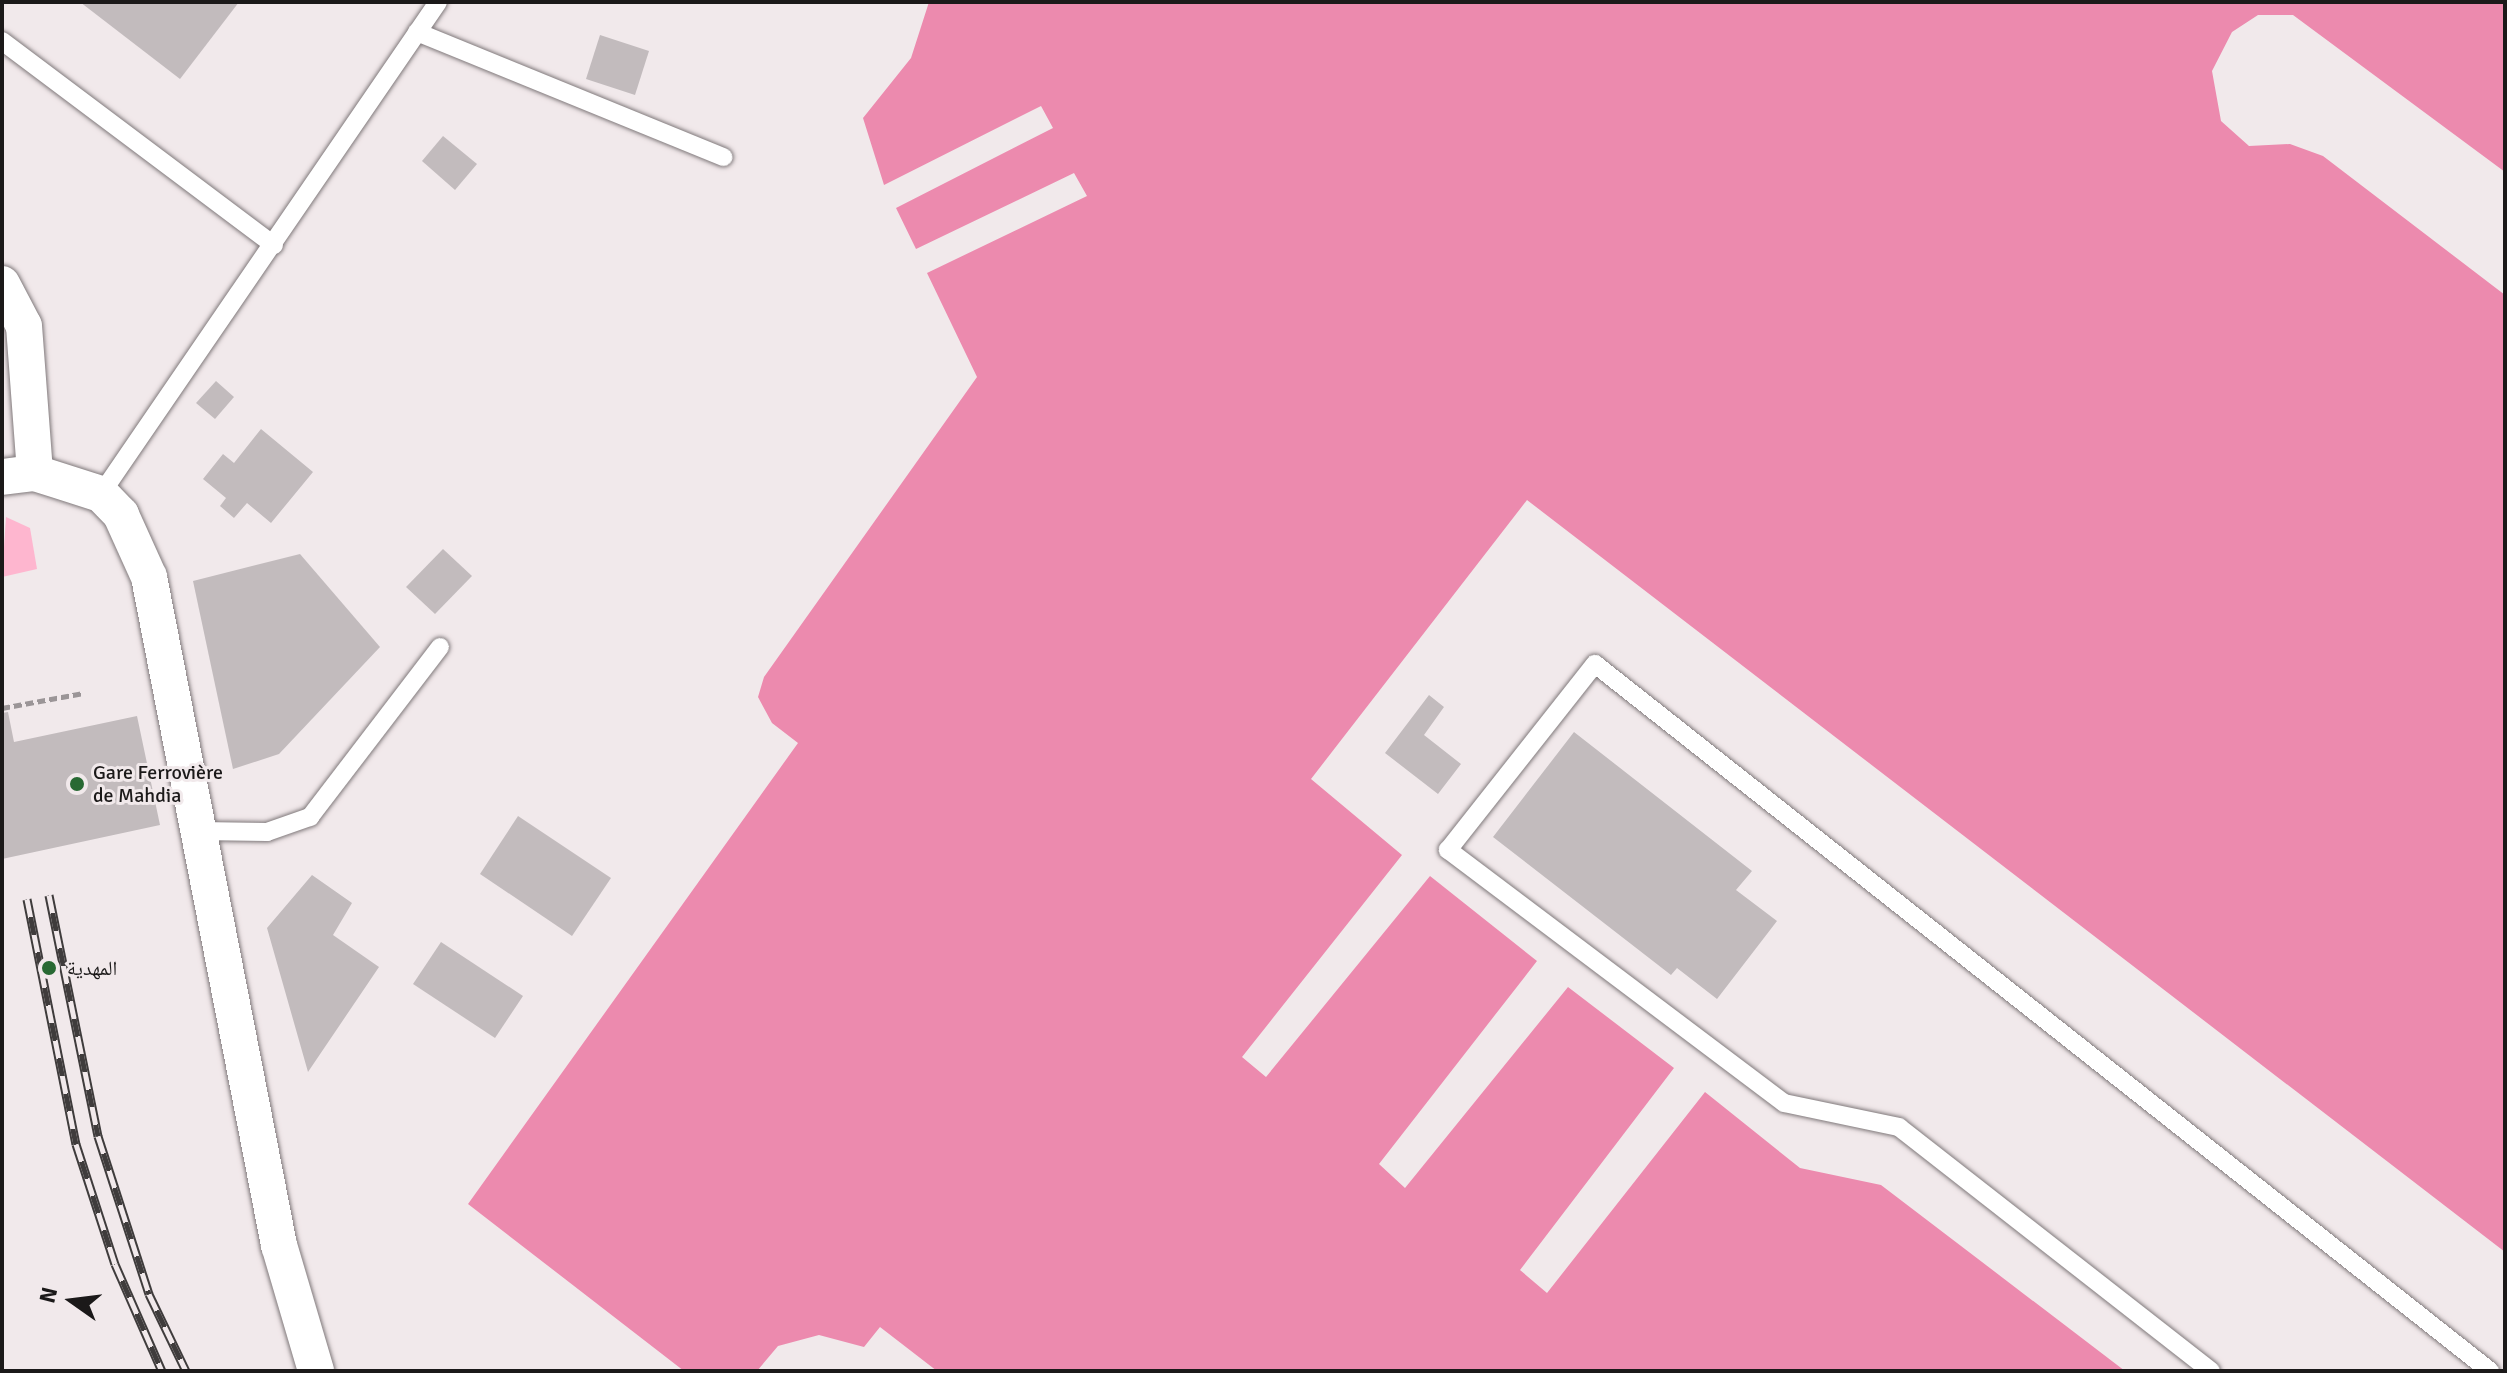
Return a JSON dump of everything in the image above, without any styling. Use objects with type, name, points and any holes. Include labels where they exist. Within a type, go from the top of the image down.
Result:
[{"type":"street","points":[[2,284],[24,326],[18,475],[101,494],[121,515],[149,577],[279,1245],[316,1371]]},
{"type":"lane","points":[[101,494],[438,2]]},
{"type":"lane","points":[[417,32],[724,157]]},
{"type":"lane","points":[[2,41],[274,245]]},
{"type":"lane","points":[[199,831],[267,832],[310,817],[440,647]]},
{"type":"lane","points":[[2211,1371],[1899,1127],[1784,1103],[1448,850],[1595,664],[2490,1371]]},
{"type":"path","points":[[2,708],[84,693]]},
{"type":"shaded area","points":[[929,2],[2505,2],[2505,172],[2293,15],[2258,15],[2232,32],[2212,71],[2221,121],[2249,146],[2290,144],[2323,156],[2505,295],[2505,1252],[1527,500],[1311,779],[1402,855],[1242,1057],[1266,1077],[1430,876],[1537,961],[1379,1164],[1405,1188],[1568,987],[1674,1068],[1520,1270],[1547,1293],[1705,1092],[1800,1168],[1881,1185],[2125,1371],[937,1371],[880,1327],[864,1347],[819,1335],[778,1346],[757,1371],[684,1371],[468,1204],[798,743],[772,723],[758,697],[764,677],[977,377],[927,273],[1087,196],[1074,173],[916,249],[896,208],[1053,128],[1041,106],[884,185],[863,118],[911,58]]},
{"type":"shaded area","points":[[6,517],[30,528],[37,569],[2,577]]},
{"type":"building","points":[[80,2],[239,2],[180,79]]},
{"type":"building","points":[[600,35],[649,51],[635,95],[586,79]]},
{"type":"building","points":[[443,136],[477,164],[455,190],[422,161]]},
{"type":"building","points":[[216,381],[234,397],[215,419],[196,403]]},
{"type":"building","points":[[261,429],[313,472],[271,523],[247,503],[234,518],[220,506],[226,498],[203,479],[223,454],[234,463]]},
{"type":"building","points":[[443,549],[472,576],[435,614],[406,587]]},
{"type":"building","points":[[300,554],[380,647],[279,754],[233,769],[193,581]]},
{"type":"building","points":[[1429,695],[1444,707],[1424,735],[1461,764],[1438,794],[1385,753]]},
{"type":"building","name":"Gare Ferrovière de Mahdia","points":[[8,712],[14,742],[137,716],[160,825],[2,859],[2,713]]},
{"type":"building","points":[[1574,732],[1752,871],[1736,890],[1777,921],[1717,999],[1677,968],[1671,975],[1493,837]]},
{"type":"building","points":[[518,816],[611,878],[572,936],[480,874]]},
{"type":"building","points":[[312,875],[352,903],[333,935],[379,967],[308,1072],[267,928]]},
{"type":"building","points":[[441,942],[523,996],[495,1038],[413,984]]},
{"type":"railway","points":[[49,895],[98,1136],[149,1294],[186,1371]]},
{"type":"railway","points":[[27,899],[76,1144],[115,1264],[162,1371]]},
{"type":"place","name":"Gare Ferrovière de Mahdia","points":[[77,784]]},
{"type":"place","name":"المهدية","points":[[49,968]]}]
